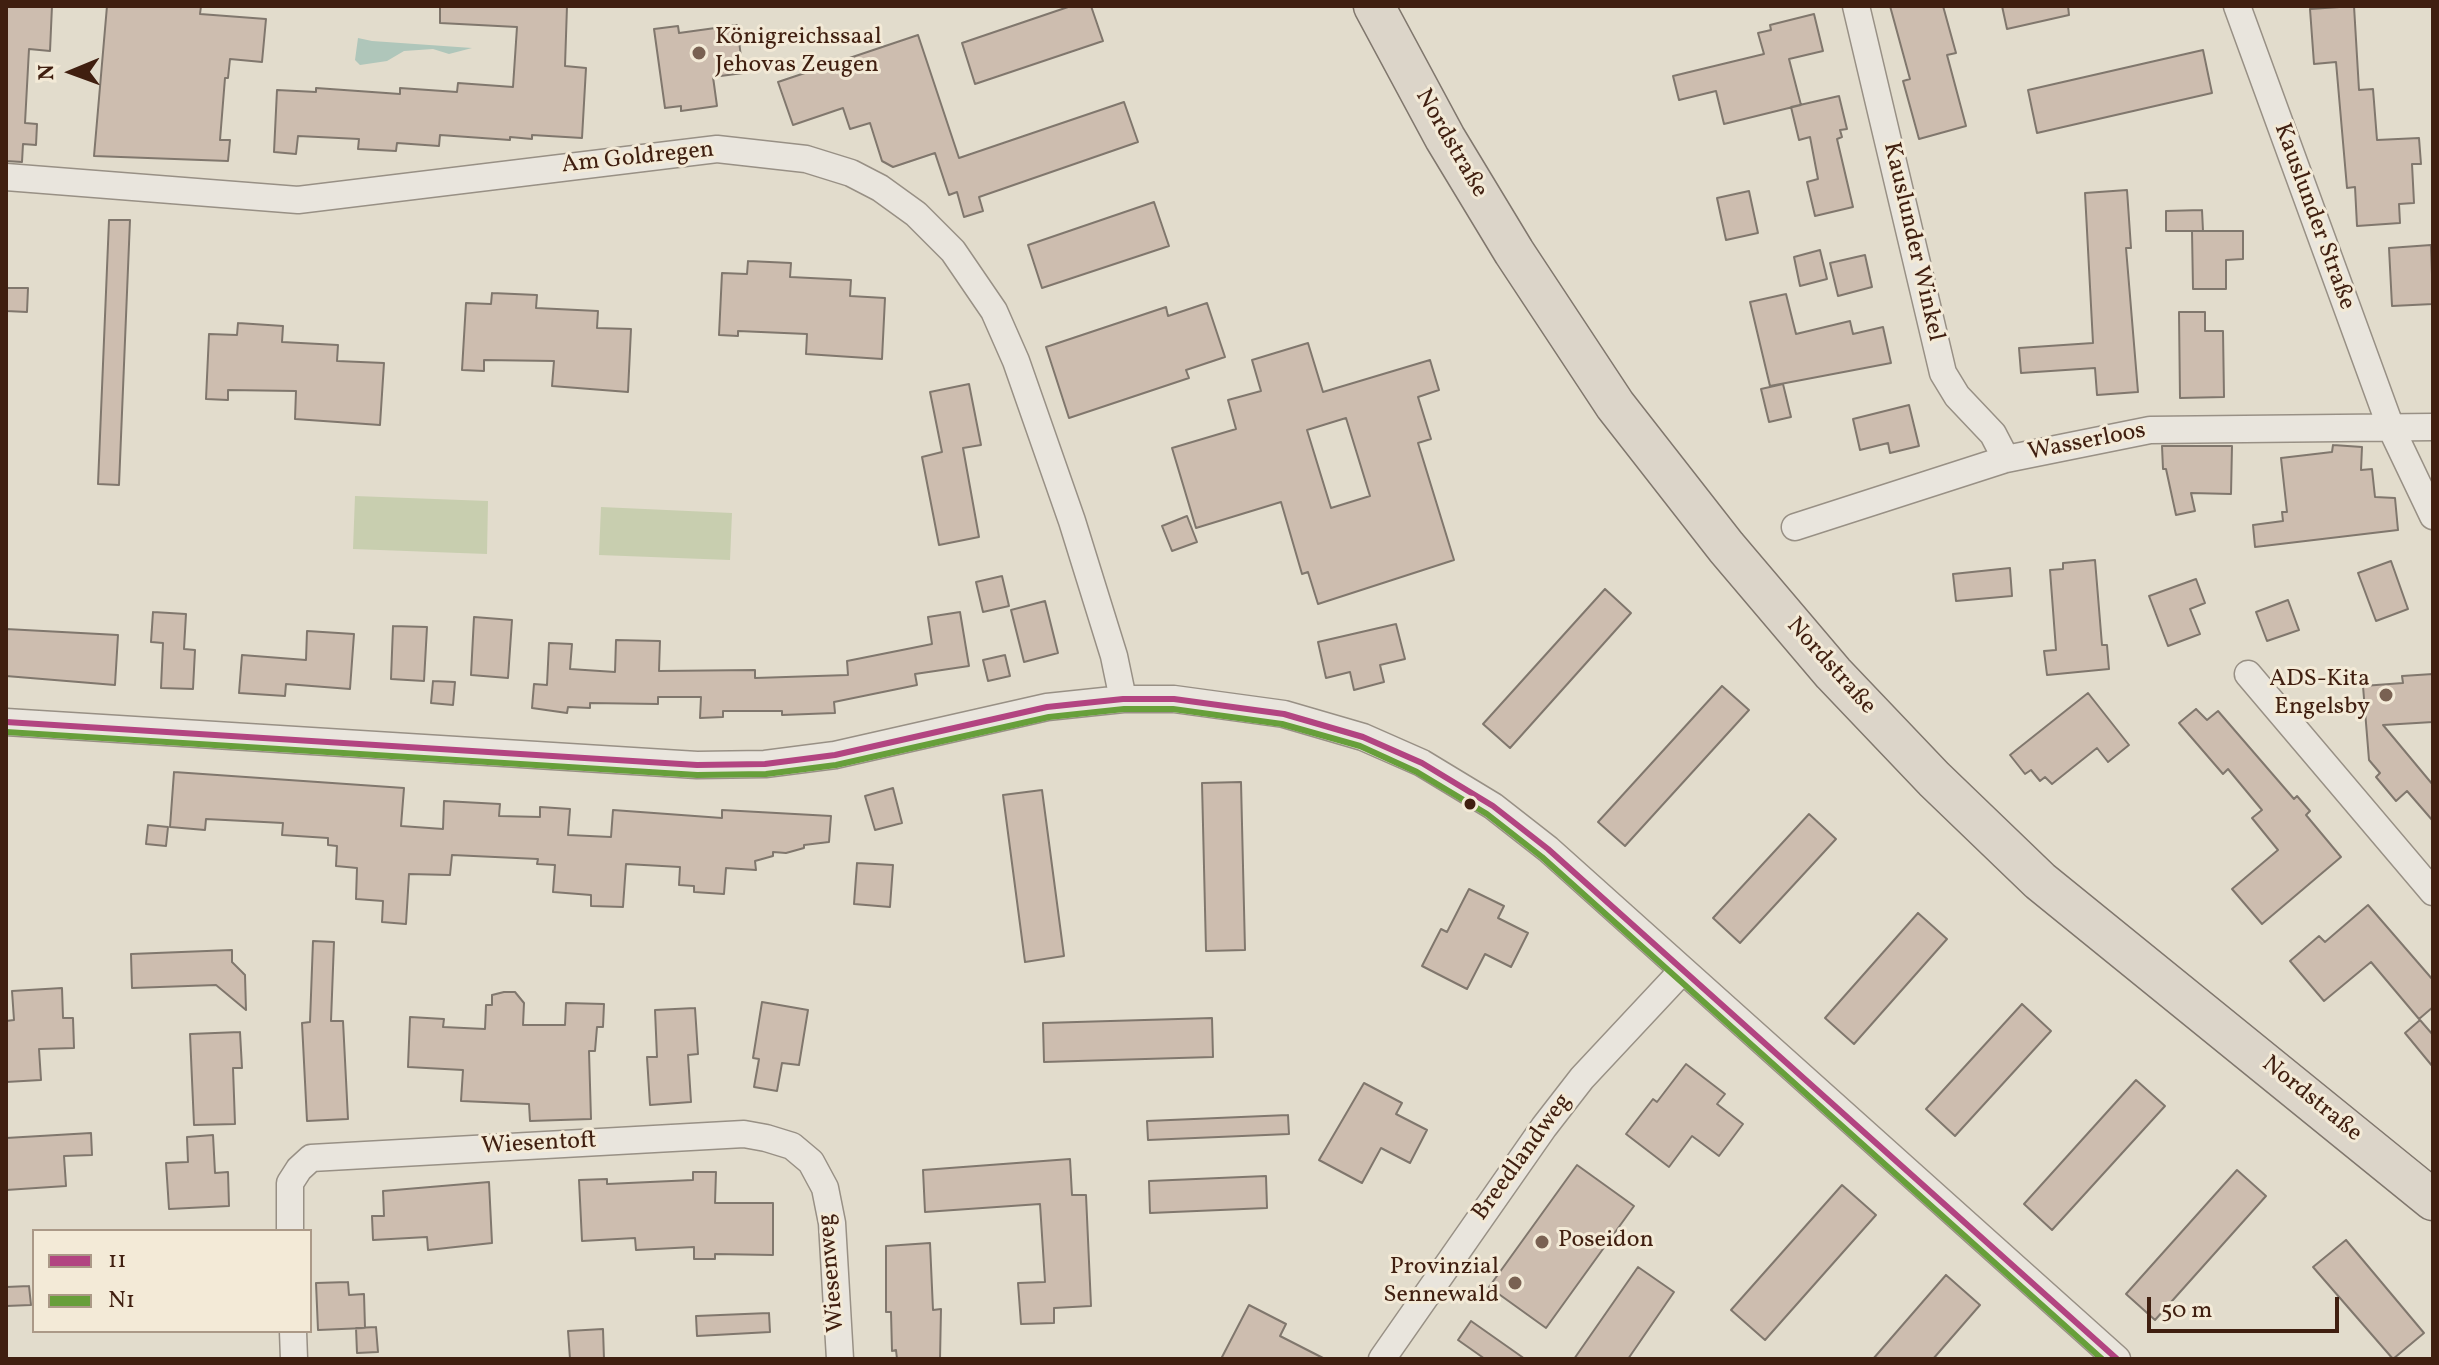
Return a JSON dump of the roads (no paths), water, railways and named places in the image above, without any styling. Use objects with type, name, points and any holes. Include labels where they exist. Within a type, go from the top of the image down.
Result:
[{"type":"main road","name":"Nordstraße","points":[[1374,6],[1445,138],[1514,252],[1615,405],[1726,547],[1833,673],[1934,779],[2040,881],[2433,1200]]},
{"type":"street","name":"Kauslunder Winkel","points":[[1856,6],[1943,373],[1957,396],[1993,434],[2006,459]]},
{"type":"street","name":"Kauslunder Straße","points":[[2237,6],[2391,428],[2433,516]]},
{"type":"street","name":"Am Goldregen","points":[[6,177],[298,200],[717,149],[806,159],[851,173],[880,188],[916,214],[953,251],[994,311],[1016,361],[1072,521],[1114,656],[1123,699]]},
{"type":"street","name":"Wasserloos","points":[[1795,527],[2006,459],[2150,430],[2433,427]]},
{"type":"street","points":[[2248,674],[2433,892]]},
{"type":"street","points":[[6,722],[697,765],[765,764],[835,755],[1047,707],[1123,699],[1174,699],[1284,714],[1363,737],[1422,763],[1493,806],[1548,849],[2117,1359]]},
{"type":"street","name":"Breedlandweg","points":[[1382,1359],[1544,1127],[1582,1078],[1683,970]]},
{"type":"street","name":"Wiesentoft","points":[[290,1229],[290,1183],[299,1169],[311,1158],[339,1155],[744,1134],[792,1146],[811,1162],[825,1188]]},
{"type":"street","name":"Wiesenweg","points":[[825,1188],[832,1223],[840,1359]]},
{"type":"street","points":[[293,1333],[294,1359]]},
{"type":"place","name":"Königreichssaal Jehovas Zeugen","points":[[699,53]]},
{"type":"place","name":"ADS-Kita Engelsby","points":[[2386,695]]},
{"type":"place","name":"Poseidon","points":[[1542,1242]]},
{"type":"place","name":"Provinzial Sennewald","points":[[1515,1283]]}]
